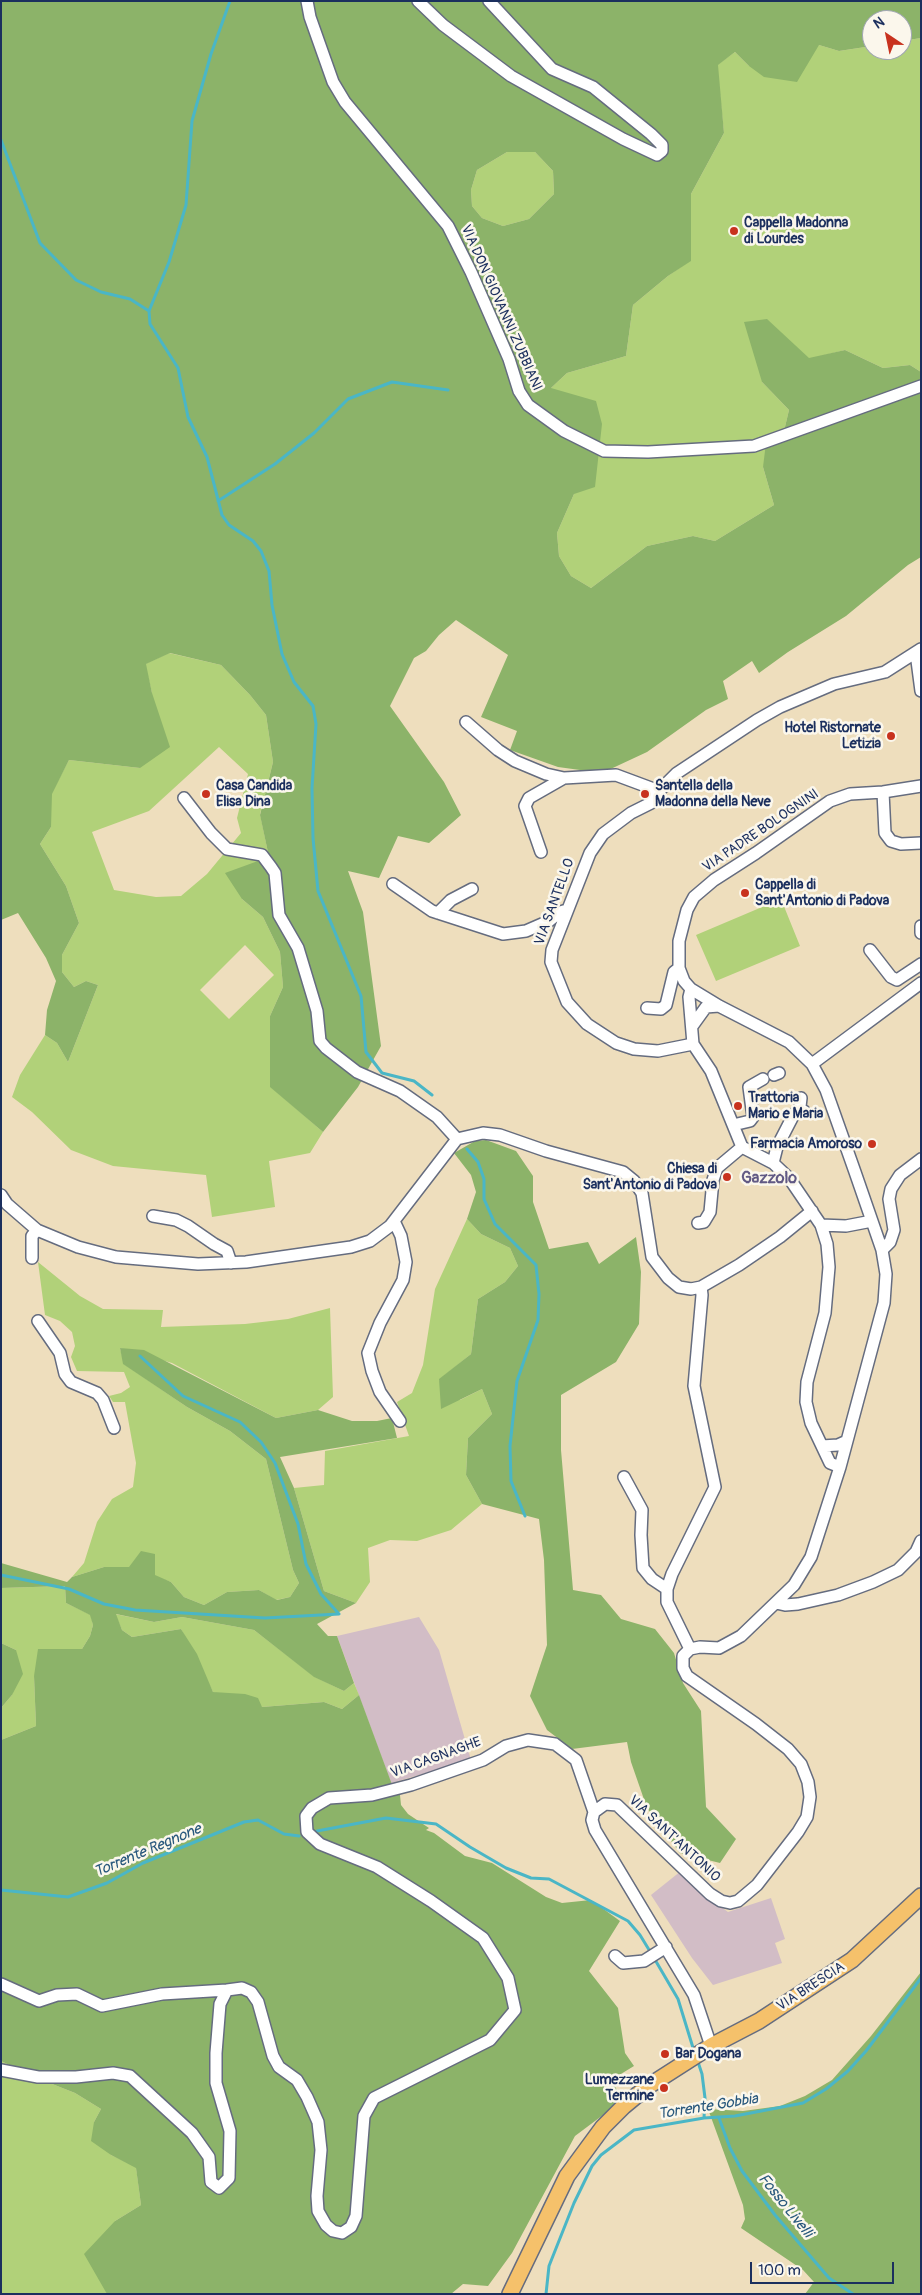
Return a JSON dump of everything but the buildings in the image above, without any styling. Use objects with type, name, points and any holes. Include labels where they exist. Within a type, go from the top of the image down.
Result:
[{"type":"main road","name":"VIA BRESCIA","points":[[510,2294],[567,2176],[604,2127],[624,2106],[647,2087],[711,2046],[759,2021],[852,1960],[921,1896]]},
{"type":"street","name":"VIA DON GIOVANNI ZUBBIANI","points":[[307,1],[310,17],[333,82],[345,102],[448,226],[471,272],[509,359],[518,392],[528,404],[564,431],[604,451],[648,452],[754,446],[921,386]]},
{"type":"street","points":[[418,1],[443,25],[511,76],[623,139],[657,155],[662,151],[662,145],[651,134],[593,87],[552,70],[489,1]]},
{"type":"street","points":[[918,651],[921,691]]},
{"type":"street","name":"VIA SANTELLO","points":[[693,1044],[658,1052],[634,1049],[616,1043],[587,1024],[567,1002],[551,962],[552,950],[590,853],[602,834],[631,813],[652,803],[659,791],[677,773],[780,707],[834,684],[885,672],[918,651]]},
{"type":"street","points":[[466,722],[498,750],[515,761],[546,774],[564,778],[616,775],[659,791]]},
{"type":"street","points":[[541,852],[526,806],[529,798],[564,778]]},
{"type":"street","name":"VIA PADRE BOLOGNINI","points":[[646,1008],[661,1009],[666,1005],[674,972],[679,968],[681,930],[685,916],[694,897],[714,880],[830,801],[850,794],[883,792],[921,786]]},
{"type":"street","points":[[883,792],[885,833],[891,841],[901,844],[921,843]]},
{"type":"street","points":[[184,798],[226,849],[262,855],[275,873],[279,915],[298,948],[317,1011],[320,1041],[326,1048],[357,1072],[400,1091],[437,1117],[458,1138]]},
{"type":"street","points":[[392,884],[432,911],[503,934],[526,931],[549,921],[560,912],[567,910]]},
{"type":"street","points":[[438,913],[451,900],[472,889]]},
{"type":"street","points":[[921,926],[921,933]]},
{"type":"street","points":[[870,950],[891,977],[897,980],[921,964]]},
{"type":"street","points":[[679,968],[684,981],[691,989],[719,1006],[789,1042],[812,1064],[826,1090],[882,1250],[886,1274],[884,1303],[840,1467],[811,1557],[794,1585],[730,1643],[719,1648],[700,1647],[690,1649],[667,1602],[667,1589],[672,1574],[715,1488],[694,1386],[702,1295],[701,1287]]},
{"type":"street","points":[[812,1064],[921,983]]},
{"type":"street","points":[[691,989],[690,1016],[693,1025],[693,1044],[712,1071],[738,1124],[746,1150],[773,1163],[789,1178],[821,1225],[827,1244],[829,1267],[825,1313],[807,1382],[806,1402],[811,1423],[830,1463],[840,1467]]},
{"type":"street","points":[[693,1025],[706,1007],[719,1006]]},
{"type":"street","points":[[738,1124],[750,1121],[753,1117],[749,1087],[763,1079]]},
{"type":"street","points":[[773,1163],[777,1147],[801,1111],[801,1098]]},
{"type":"street","points":[[1,1195],[7,1204],[37,1230],[78,1247],[116,1256],[198,1264],[231,1263],[351,1247],[370,1241],[390,1226],[458,1138],[483,1133],[500,1135],[546,1151],[623,1172],[634,1181],[642,1193],[652,1257],[668,1278],[679,1287],[691,1289],[701,1287],[756,1254],[812,1211]]},
{"type":"street","points":[[698,1223],[704,1222],[710,1212],[713,1180],[717,1168],[746,1150]]},
{"type":"street","points":[[882,1250],[890,1242],[894,1230],[889,1199],[891,1188],[900,1175],[921,1159]]},
{"type":"street","points":[[153,1216],[176,1220],[188,1226],[214,1244],[227,1250],[231,1263]]},
{"type":"street","points":[[394,1221],[401,1236],[406,1262],[403,1280],[380,1323],[368,1353],[380,1392],[400,1421]]},
{"type":"street","points":[[821,1225],[846,1226],[872,1221]]},
{"type":"street","points":[[32,1258],[32,1236],[37,1230]]},
{"type":"street","points":[[38,1321],[60,1353],[65,1374],[71,1382],[97,1393],[103,1400],[114,1428]]},
{"type":"street","points":[[822,1446],[838,1445],[847,1441]]},
{"type":"street","points":[[624,1477],[642,1510],[643,1568],[652,1579],[667,1589]]},
{"type":"street","points":[[776,1603],[785,1606],[798,1604],[838,1594],[873,1582],[898,1570],[916,1552],[921,1541]]},
{"type":"street","name":"VIA SANT'ANTONIO","points":[[594,1812],[604,1804],[616,1805],[710,1894],[721,1901],[730,1903],[738,1901],[757,1885],[798,1832],[806,1817],[810,1797],[808,1782],[801,1764],[788,1749],[756,1724],[687,1676],[683,1668],[683,1656],[690,1649]]},
{"type":"street","name":"VIA CAGNAGHE","points":[[227,1990],[242,1988],[251,1992],[258,2002],[273,2056],[279,2066],[297,2080],[308,2097],[318,2122],[321,2150],[317,2196],[318,2211],[326,2226],[333,2231],[342,2233],[351,2227],[356,2216],[364,2116],[374,2098],[490,2040],[515,2010],[508,1978],[483,1938],[431,1901],[377,1867],[320,1844],[307,1832],[306,1816],[312,1808],[329,1798],[372,1795],[411,1785],[483,1760],[506,1746],[528,1740],[555,1744],[576,1760],[594,1812]]},
{"type":"street","points":[[594,1812],[592,1820],[595,1830],[661,1950],[694,1995],[711,2046]]},
{"type":"street","points":[[614,1956],[623,1963],[644,1961],[661,1950]]},
{"type":"street","points":[[1,1984],[39,2001],[57,1995],[77,1994],[102,2006],[162,1994],[227,1990]]},
{"type":"street","points":[[1,2070],[38,2077],[76,2077],[113,2073],[130,2076],[192,2133],[209,2157],[211,2182],[219,2188],[229,2178],[230,2131],[216,2083],[216,2053],[220,2004],[227,1990]]},
{"type":"shaded area","points":[[419,1617],[439,1650],[471,1760],[391,1783],[337,1636]]},
{"type":"shaded area","points":[[681,1871],[691,1885],[728,1912],[771,1898],[785,1939],[775,1943],[782,1963],[713,1985],[692,1958],[651,1895]]},
{"type":"green space","points":[[1,1],[921,1],[921,38],[912,39],[912,10],[862,10],[862,48],[839,51],[819,45],[797,82],[764,77],[735,52],[718,65],[724,133],[691,194],[691,261],[668,276],[633,305],[626,356],[567,373],[551,388],[596,401],[602,424],[595,487],[574,494],[557,533],[559,556],[571,576],[591,588],[647,546],[693,536],[715,541],[774,505],[763,467],[766,443],[784,431],[789,410],[762,382],[744,322],[767,319],[809,358],[845,350],[883,368],[910,365],[921,372],[921,557],[908,565],[846,616],[788,652],[759,673],[752,661],[723,681],[728,699],[706,710],[647,752],[602,773],[558,767],[510,750],[517,731],[481,717],[508,655],[456,620],[439,635],[426,651],[414,658],[390,706],[444,782],[461,815],[429,843],[398,836],[379,878],[348,871],[363,912],[381,1046],[358,1087],[323,1132],[270,1087],[270,1016],[283,987],[280,952],[263,917],[242,899],[225,873],[269,857],[260,815],[273,762],[266,715],[221,665],[170,653],[146,664],[152,693],[170,747],[140,768],[69,760],[52,794],[51,827],[40,844],[66,886],[79,923],[62,955],[62,972],[74,987],[86,981],[98,985],[68,1062],[57,1043],[45,1035],[47,1010],[56,981],[46,958],[18,913],[1,920]],"holes":[[[507,152],[535,152],[553,171],[554,194],[529,219],[503,226],[482,218],[472,206],[471,190],[477,170]]]},
{"type":"green space","points":[[921,38],[921,372],[910,365],[883,368],[845,350],[809,359],[767,320],[762,382],[789,410],[784,431],[763,467],[774,505],[715,541],[693,536],[647,546],[591,588],[571,576],[559,556],[557,533],[574,494],[551,388],[567,373],[626,356],[633,305],[691,260],[691,194],[724,133],[717,65],[735,52],[749,66],[819,45],[839,51],[862,48],[862,60],[912,60],[912,39]]},
{"type":"green space","points":[[507,152],[535,152],[553,171],[554,194],[529,219],[503,226],[482,218],[472,206],[471,190],[477,170]]},
{"type":"green space","points":[[169,653],[221,665],[266,715],[273,762],[260,814],[269,857],[242,899],[263,917],[280,952],[283,987],[270,1016],[270,1086],[323,1132],[310,1153],[269,1161],[275,1207],[212,1217],[206,1175],[113,1166],[71,1150],[32,1112],[12,1097],[20,1075],[45,1035],[57,1043],[68,1062],[98,985],[86,981],[74,987],[62,972],[62,955],[79,923],[66,886],[40,844],[51,827],[51,794],[69,760],[140,768],[152,693],[145,664]],"holes":[[[219,747],[248,774],[237,818],[241,833],[207,874],[181,896],[156,897],[114,890],[92,832],[149,811]],[[245,945],[274,975],[229,1019],[200,990]]]},
{"type":"green space","points":[[781,899],[800,946],[716,981],[696,935]]},
{"type":"green space","points":[[486,1140],[516,1151],[533,1176],[533,1202],[549,1249],[588,1242],[599,1264],[636,1237],[641,1272],[639,1324],[616,1362],[561,1395],[561,1450],[573,1590],[601,1595],[621,1619],[655,1629],[674,1653],[683,1683],[701,1711],[706,1807],[736,1839],[720,1863],[680,1853],[647,1808],[631,1762],[627,1742],[572,1749],[547,1730],[530,1696],[547,1645],[544,1560],[539,1519],[482,1504],[466,1475],[468,1438],[492,1414],[482,1389],[441,1409],[439,1379],[471,1354],[478,1299],[505,1282],[518,1266],[510,1248],[481,1234],[467,1219],[476,1192],[471,1175],[454,1153],[475,1141]]},
{"type":"green space","points":[[467,1219],[481,1234],[510,1248],[518,1266],[505,1282],[478,1299],[471,1354],[439,1380],[460,1400],[482,1389],[492,1414],[468,1438],[466,1475],[482,1504],[451,1530],[417,1541],[390,1540],[368,1548],[370,1582],[356,1603],[324,1591],[294,1488],[324,1485],[325,1451],[409,1436],[397,1402],[412,1393],[423,1365],[435,1289]]},
{"type":"green space","points":[[38,1262],[80,1296],[103,1309],[163,1310],[161,1327],[245,1324],[288,1319],[330,1308],[333,1397],[318,1410],[276,1418],[172,1363],[120,1348],[124,1364],[187,1407],[230,1431],[266,1459],[293,1570],[299,1583],[290,1597],[276,1600],[259,1590],[227,1592],[204,1605],[184,1597],[171,1582],[129,1568],[104,1567],[72,1577],[84,1563],[97,1522],[112,1499],[133,1487],[136,1463],[125,1402],[113,1402],[109,1396],[121,1393],[130,1387],[124,1372],[77,1371],[71,1357],[75,1346],[72,1332],[60,1321],[45,1315]]},
{"type":"green space","points":[[120,1348],[144,1350],[276,1418],[318,1410],[352,1421],[377,1421],[392,1418],[397,1438],[280,1457],[294,1488],[324,1591],[356,1603],[317,1624],[328,1636],[337,1636],[354,1683],[344,1691],[314,1677],[254,1630],[182,1617],[154,1622],[116,1614],[122,1630],[132,1637],[181,1629],[197,1654],[213,1692],[245,1694],[258,1698],[262,1707],[324,1702],[342,1709],[359,1695],[394,1790],[400,1795],[401,1805],[408,1814],[429,1828],[426,1830],[434,1833],[465,1856],[492,1863],[546,1897],[562,1903],[591,1900],[620,1921],[589,1971],[618,2008],[625,2053],[634,2066],[611,2080],[623,2100],[575,2136],[512,2253],[488,2286],[463,2284],[451,2294],[107,2294],[84,2254],[115,2221],[141,2205],[136,2168],[111,2155],[91,2141],[94,2122],[101,2109],[75,2093],[1,2061],[1,1740],[36,1726],[34,1676],[38,1649],[82,1649],[90,1636],[93,1625],[90,1615],[66,1603],[65,1586],[1,1588],[1,1563],[67,1582],[72,1577],[104,1567],[129,1567],[141,1551],[155,1554],[155,1575],[171,1582],[184,1597],[204,1605],[227,1592],[259,1590],[277,1600],[290,1597],[299,1583],[293,1570],[266,1459],[230,1431],[187,1407],[123,1364]]},
{"type":"green space","points":[[65,1586],[66,1603],[91,1615],[93,1625],[90,1636],[82,1649],[34,1676],[36,1726],[1,1740],[1,1708],[12,1695],[16,1650],[1,1643],[1,1588]]},
{"type":"green space","points":[[115,1614],[154,1622],[182,1617],[254,1630],[315,1677],[344,1691],[354,1683],[359,1695],[342,1709],[324,1702],[262,1707],[213,1692],[181,1629],[132,1637],[122,1630]]},
{"type":"green space","points":[[1,1643],[16,1650],[23,1674],[12,1695],[1,1708]]},
{"type":"green space","points":[[921,1972],[921,2294],[805,2294],[814,2282],[803,2270],[741,2228],[745,2219],[743,2205],[708,2109],[743,2111],[780,2106],[805,2096],[832,2080],[871,2036]]},
{"type":"green space","points":[[1,2061],[75,2093],[101,2109],[94,2122],[111,2155],[136,2167],[141,2205],[115,2221],[106,2289],[107,2294],[1,2294]]},
{"type":"waterway","points":[[149,311],[169,262],[186,205],[192,121],[211,54],[230,1]]},
{"type":"waterway","points":[[1,140],[40,243],[76,280],[101,292],[130,299],[149,311],[150,324],[178,368],[188,417],[207,457],[222,515],[229,525],[253,541],[261,551],[269,571],[272,605],[282,654],[294,682],[313,706],[316,724],[312,788],[313,838],[318,891],[361,996],[366,1052],[382,1073],[414,1081],[432,1095]]},
{"type":"waterway","points":[[218,501],[275,464],[314,433],[348,399],[392,382],[448,390]]},
{"type":"waterway","points":[[467,1149],[478,1162],[484,1179],[484,1199],[495,1224],[536,1265],[539,1294],[538,1320],[517,1381],[510,1446],[511,1481],[525,1516]]},
{"type":"waterway","points":[[140,1356],[183,1396],[240,1422],[261,1442],[275,1463],[298,1524],[306,1564],[321,1594],[339,1614]]},
{"type":"waterway","points":[[1,1575],[69,1589],[104,1604],[135,1610],[265,1618],[339,1614]]},
{"type":"waterway","name":"Torrente Regnone","points":[[317,1831],[386,1818],[436,1824],[506,1868],[531,1878],[549,1879],[628,1921],[640,1935],[651,1953]]},
{"type":"waterway","name":"Torrente Regnone","points":[[1,1890],[68,1897],[107,1883],[143,1863],[244,1822],[258,1820],[284,1834],[299,1836]]},
{"type":"waterway","name":"Torrente Regnone","points":[[654,1958],[678,1999],[694,2051]]},
{"type":"waterway","name":"Torrente Gobbia","points":[[546,2294],[549,2266],[574,2203],[592,2166],[601,2155],[634,2130],[704,2118],[735,2116],[803,2103],[826,2089],[848,2071],[866,2051],[921,1978]]},
{"type":"waterway","name":"Torrente Regnone","points":[[697,2059],[702,2074],[705,2098],[704,2118]]},
{"type":"waterway","name":"Fosso Livelli","points":[[719,2118],[730,2148],[742,2171],[775,2215],[829,2278],[853,2294]]},
{"type":"place","name":"Cappella Madonna di Lourdes","points":[[734,231]]},
{"type":"place","name":"Hotel Ristornate Letizia","points":[[891,736]]},
{"type":"place","name":"Casa Candida Elisa Dina","points":[[206,794]]},
{"type":"place","name":"Santella della Madonna della Neve","points":[[645,794]]},
{"type":"place","name":"Cappella di Sant'Antonio di Padova","points":[[745,893]]},
{"type":"place","name":"Trattoria Mario e Maria","points":[[738,1106]]},
{"type":"place","name":"Farmacia Amoroso","points":[[872,1144]]},
{"type":"place","name":"Chiesa di Sant'Antonio di Padova","points":[[727,1177]]},
{"type":"place","name":"Bar Dogana","points":[[665,2054]]},
{"type":"place","name":"Lumezzane Termine","points":[[664,2088]]},
{"type":"district","name":"Gazzolo","points":[[769,1179]]}]
